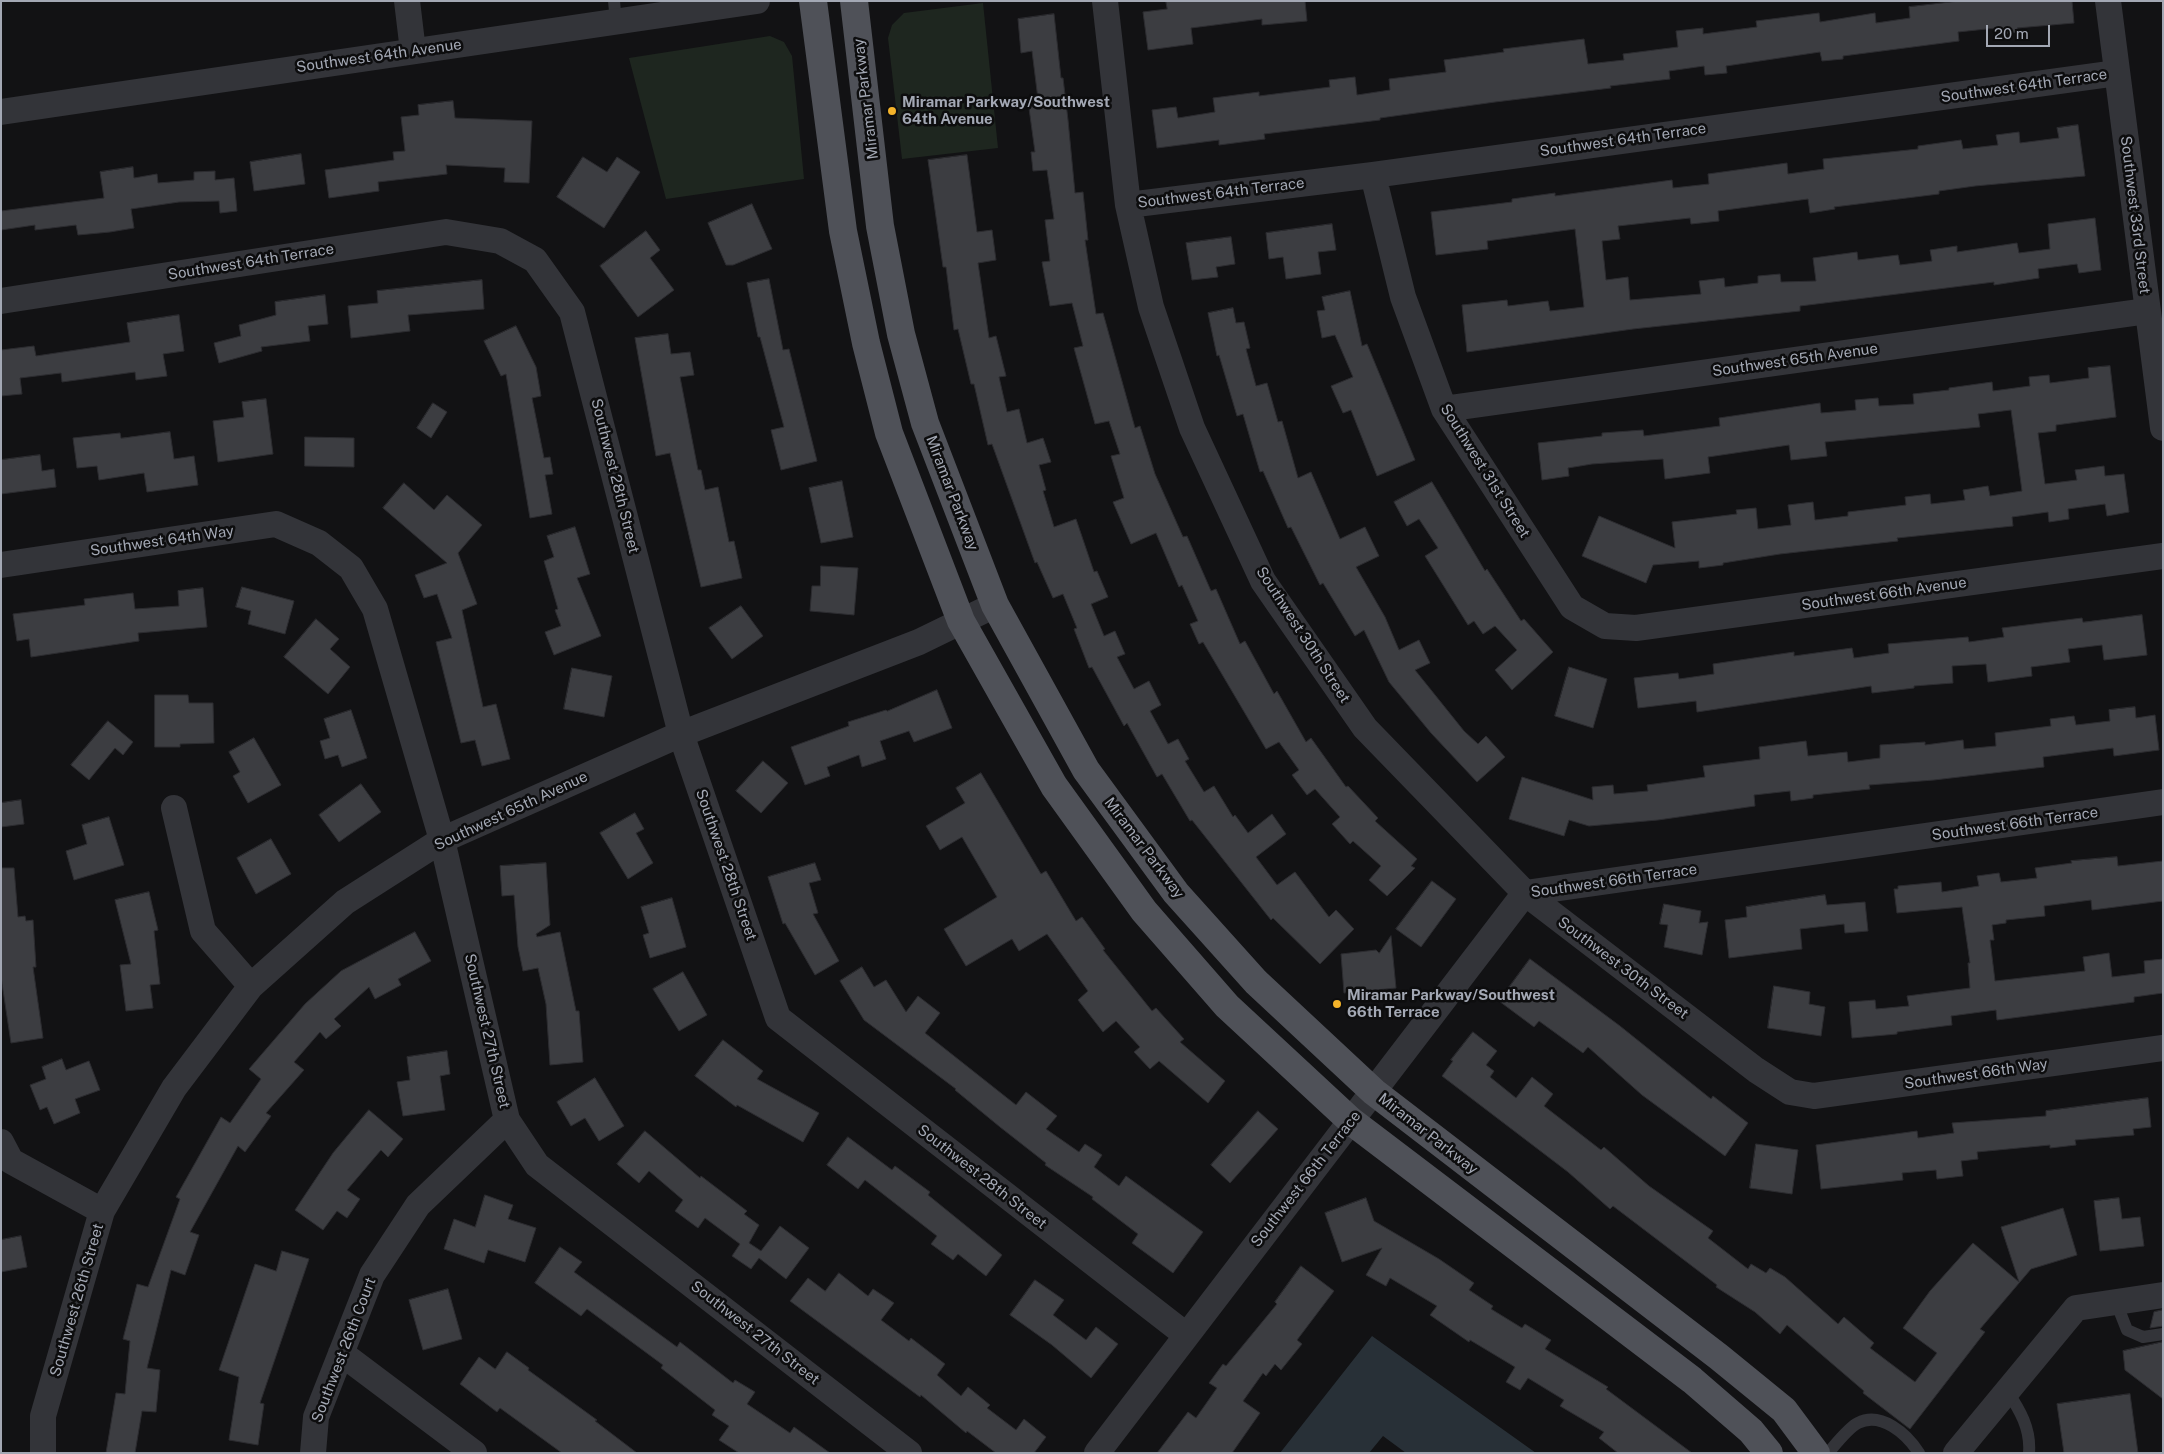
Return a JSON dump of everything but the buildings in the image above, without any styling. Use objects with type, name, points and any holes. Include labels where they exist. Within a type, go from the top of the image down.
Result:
[{"type":"main road","points":[[814,1],[843,231],[866,343],[889,434],[961,621],[1054,786],[1144,911],[1227,1006],[1351,1121],[1692,1380],[1751,1431],[1769,1453]]},
{"type":"main road","name":"Miramar Parkway","points":[[854,1],[880,226],[901,334],[924,423],[995,605],[1086,770],[1176,893],[1256,982],[1374,1092],[1726,1362],[1784,1410],[1816,1453]]},
{"type":"street","points":[[407,1],[413,51]]},
{"type":"street","name":"Southwest 64th Avenue","points":[[1,112],[413,51],[615,12],[757,1]]},
{"type":"street","name":"Southwest 30th Street","points":[[1105,1],[1128,205],[1151,307],[1192,428],[1264,581],[1365,728],[1525,893],[1756,1070],[1790,1092]]},
{"type":"street","name":"Southwest 33rd Street","points":[[2108,1],[2163,428]]},
{"type":"street","name":"Southwest 64th Terrace","points":[[1128,205],[1373,175],[2117,73]]},
{"type":"street","name":"Southwest 31st Street","points":[[1373,175],[1403,296],[1444,409],[1572,607],[1605,626]]},
{"type":"street","name":"Southwest 64th Terrace","points":[[1,301],[446,232],[500,241]]},
{"type":"street","name":"Southwest 28th Street","points":[[500,241],[535,260],[572,312],[681,734],[778,1018],[1186,1335]]},
{"type":"street","name":"Southwest 65th Avenue","points":[[1444,409],[2147,311]]},
{"type":"street","name":"Southwest 64th Way","points":[[1,565],[276,524],[319,543]]},
{"type":"street","name":"Southwest 27th Street","points":[[319,543],[351,568],[376,609],[442,840],[508,1120],[537,1165],[909,1453]]},
{"type":"street","name":"Southwest 66th Avenue","points":[[1605,626],[1636,628],[2163,556]]},
{"type":"street","name":"Southwest 65th Avenue","points":[[102,1211],[174,1088],[251,986],[346,902],[442,840],[681,734],[919,642],[995,605]]},
{"type":"street","name":"Southwest 66th Terrace","points":[[1097,1453],[1525,893],[2163,802]]},
{"type":"street","points":[[174,808],[203,931],[251,986]]},
{"type":"street","name":"Southwest 66th Way","points":[[1790,1092],[1814,1096],[2163,1048]]},
{"type":"street","name":"Southwest 26th Court","points":[[313,1453],[316,1417],[372,1275],[418,1205],[508,1120]]},
{"type":"street","name":"Southwest 26th Street","points":[[1,1142],[11,1161],[102,1211],[43,1416],[43,1453]]},
{"type":"street","points":[[1956,1453],[2076,1308],[2163,1295]]},
{"type":"street","points":[[341,1353],[474,1453]]},
{"type":"lane","points":[[2116,1302],[2127,1330],[2144,1337],[2163,1334]]},
{"type":"lane","points":[[2007,1391],[2018,1407],[2030,1437],[2029,1453]]},
{"type":"lane","points":[[1828,1453],[1858,1423],[1878,1419],[1898,1430],[1919,1453]]},
{"type":"shaded area","points":[[983,3],[998,148],[902,159],[888,38],[892,25],[904,13]]},
{"type":"shaded area","points":[[770,36],[784,42],[792,56],[804,179],[666,199],[629,58]]},
{"type":"shaded area","points":[[1372,1336],[1536,1453],[1406,1453],[1383,1436],[1369,1453],[1280,1453]]},
{"type":"place","name":"Miramar Parkway/Southwest 64th Avenue","points":[[892,111]]},
{"type":"place","name":"Miramar Parkway/Southwest 66th Terrace","points":[[1337,1004]]}]
